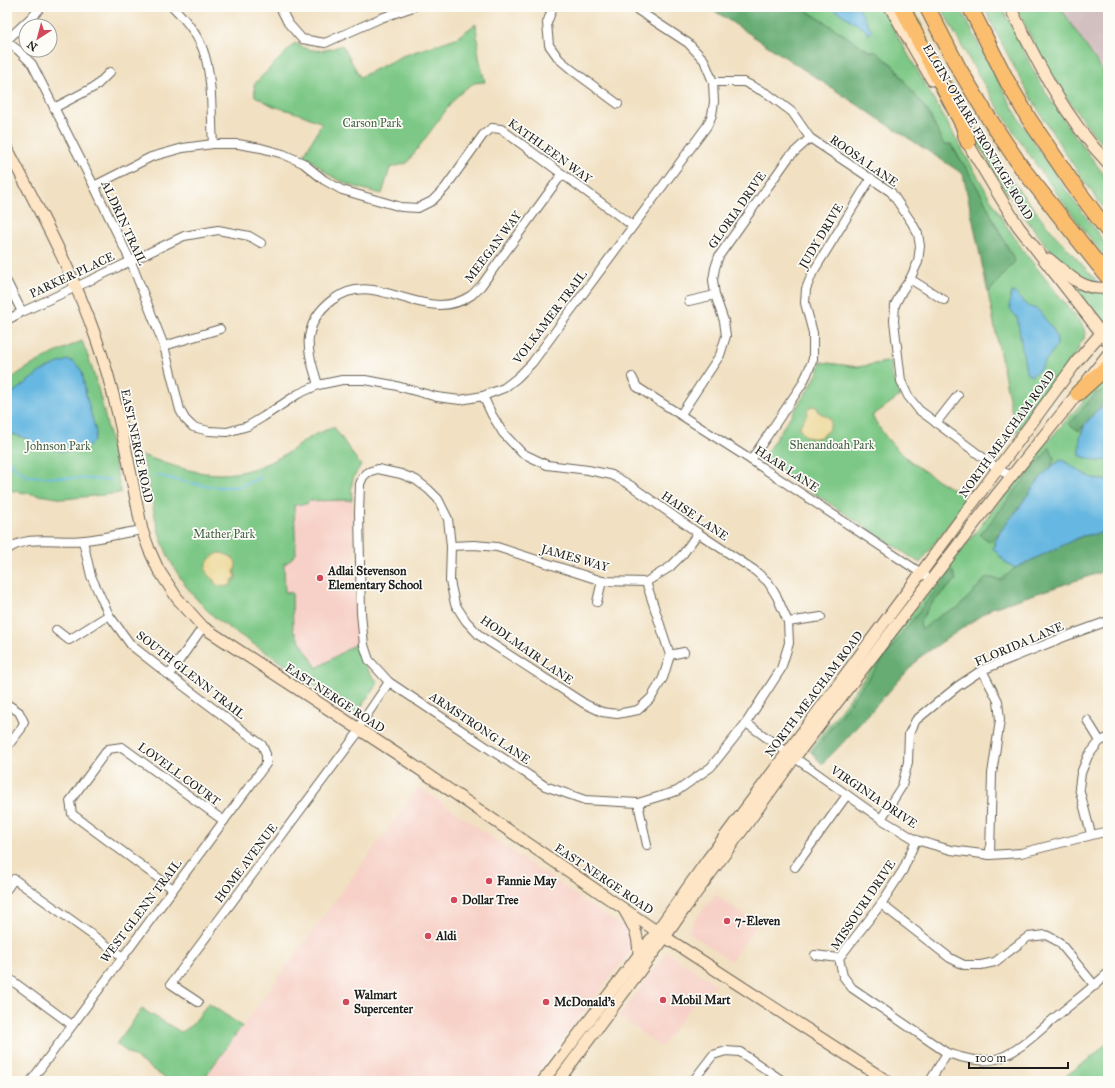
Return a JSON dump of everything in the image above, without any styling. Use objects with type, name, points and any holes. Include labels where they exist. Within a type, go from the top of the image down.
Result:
[{"type":"highway","points":[[902,7],[963,125],[968,142]]},
{"type":"highway","points":[[927,7],[958,67],[1022,168],[1107,280]]},
{"type":"highway","points":[[970,7],[1007,81],[1029,119],[1073,184],[1108,231]]},
{"type":"highway","points":[[1078,393],[1108,368]]},
{"type":"main road","name":"ELGIN-O'HARE FRONTAGE ROAD","points":[[890,7],[1018,226],[1034,248],[1104,329],[1108,342]]},
{"type":"main road","points":[[1010,7],[1038,63],[1056,94],[1079,128],[1108,163]]},
{"type":"main road","name":"EAST NERGE ROAD","points":[[7,148],[76,287],[96,335],[115,399],[142,530],[149,550],[158,569],[177,598],[203,627],[359,729],[661,934],[887,1081]]},
{"type":"main road","points":[[1099,153],[1108,169]]},
{"type":"main road","points":[[1034,248],[1081,284],[1093,288],[1107,280]]},
{"type":"main road","name":"NORTH MEACHAM ROAD","points":[[791,754],[998,468],[1078,360],[1104,329]]},
{"type":"main road","name":"NORTH MEACHAM ROAD","points":[[558,1081],[661,934],[708,859],[932,580],[1108,354]]},
{"type":"main road","points":[[624,908],[636,930],[639,955]]},
{"type":"main road","name":"NORTH MEACHAM ROAD","points":[[543,1081],[639,955],[661,934]]},
{"type":"street","points":[[7,41],[41,7]]},
{"type":"street","points":[[174,7],[193,31],[205,55],[209,76],[213,144]]},
{"type":"street","points":[[280,7],[288,23],[302,39],[325,42],[381,18],[413,7]]},
{"type":"street","points":[[553,7],[547,23],[549,45],[559,59],[618,104]]},
{"type":"street","name":"VOLKAMER TRAIL","points":[[193,427],[209,431],[227,432],[248,426],[298,394],[318,385],[342,380],[365,380],[394,385],[437,397],[460,400],[483,396],[504,388],[517,378],[532,363],[707,126],[712,115],[714,102],[713,82],[704,60],[688,42],[633,7]]},
{"type":"street","name":"ALDRIN TRAIL","points":[[7,41],[32,64],[131,262],[164,346],[180,410],[185,420],[193,427]]},
{"type":"street","points":[[54,108],[96,86],[110,72]]},
{"type":"street","name":"ROOSA LANE","points":[[713,82],[744,82],[768,94],[792,112],[810,138],[891,192],[918,234],[920,246],[918,262],[895,305],[894,321],[901,381],[908,396],[919,410],[998,468],[1012,476]]},
{"type":"street","name":"KATHLEEN WAY","points":[[94,186],[151,157],[183,148],[213,144],[238,144],[262,148],[283,154],[303,163],[324,180],[342,190],[401,208],[418,208],[432,201],[445,188],[483,135],[492,128],[502,129],[633,226]]},
{"type":"street","name":"GLORIA DRIVE","points":[[681,414],[720,355],[726,336],[724,321],[715,295],[713,280],[719,256],[789,157],[810,138]]},
{"type":"street","name":"MEEGAN WAY","points":[[318,385],[310,355],[309,338],[314,321],[323,307],[336,297],[352,290],[372,290],[427,304],[442,305],[457,303],[470,296],[481,286],[562,174]]},
{"type":"street","name":"JUDY DRIVE","points":[[751,460],[801,386],[807,374],[812,359],[813,333],[805,303],[806,289],[812,274],[871,178]]},
{"type":"street","name":"PARKER PLACE","points":[[7,320],[184,236],[218,230],[249,236],[261,243]]},
{"type":"street","points":[[910,279],[944,300]]},
{"type":"street","points":[[7,282],[22,312]]},
{"type":"street","points":[[689,301],[715,295]]},
{"type":"street","points":[[164,346],[220,329]]},
{"type":"street","name":"HAAR LANE","points":[[632,377],[637,387],[681,414],[932,580]]},
{"type":"street","points":[[936,422],[958,395]]},
{"type":"street","name":"HAISE LANE","points":[[483,396],[503,434],[522,452],[547,465],[588,470],[612,475],[630,485],[754,570],[768,582],[777,596],[788,622],[789,643],[781,669],[746,722]]},
{"type":"street","name":"HODLMAIR LANE","points":[[367,473],[378,469],[401,474],[416,480],[438,499],[448,519],[451,546],[450,581],[455,604],[466,621],[480,636],[585,704],[602,712],[617,714],[638,710],[651,698],[663,678],[670,654]]},
{"type":"street","name":"ARMSTRONG LANE","points":[[367,473],[363,477],[360,484],[359,513],[361,613],[364,644],[369,660],[388,682],[545,786],[585,800],[638,803],[677,791],[710,767],[746,722]]},
{"type":"street","points":[[7,550],[31,540],[83,541],[142,530]]},
{"type":"street","points":[[684,652],[670,654],[646,582],[670,567],[698,533]]},
{"type":"street","name":"SOUTH GLENN TRAIL","points":[[83,541],[91,576],[109,615],[131,645],[169,676],[262,745],[266,754]]},
{"type":"street","name":"JAMES WAY","points":[[451,546],[474,545],[497,547],[602,581],[646,582]]},
{"type":"street","points":[[597,602],[602,581]]},
{"type":"street","points":[[56,630],[69,640],[109,615]]},
{"type":"street","points":[[788,622],[821,617]]},
{"type":"street","name":"FLORIDA LANE","points":[[881,819],[902,786],[908,762],[909,734],[916,720],[958,686],[982,670],[1064,637],[1108,622]]},
{"type":"street","points":[[169,676],[203,627]]},
{"type":"street","points":[[982,670],[998,702],[1000,720],[992,774],[990,855]]},
{"type":"street","name":"HOME AVENUE","points":[[198,1002],[171,984],[359,729],[388,682]]},
{"type":"street","points":[[7,704],[19,712],[24,722],[21,729],[7,747]]},
{"type":"street","points":[[1087,720],[1104,740],[1088,756],[1081,773],[1079,788],[1091,834]]},
{"type":"street","name":"VIRGINIA DRIVE","points":[[746,722],[881,819],[916,840],[951,850],[990,855],[1021,853],[1091,834],[1108,831]]},
{"type":"street","name":"LOVELL COURT","points":[[173,890],[72,814],[70,801],[108,748],[122,747],[224,821]]},
{"type":"street","name":"WEST GLENN TRAIL","points":[[31,1081],[266,764],[266,754]]},
{"type":"street","points":[[795,867],[847,795]]},
{"type":"street","points":[[638,803],[647,845]]},
{"type":"street","name":"MISSOURI DRIVE","points":[[916,840],[903,870],[881,904],[839,958],[843,976],[852,988],[947,1053],[978,1060],[996,1058],[1014,1050],[1108,974]]},
{"type":"street","points":[[7,889],[14,879],[122,957]]},
{"type":"street","points":[[881,904],[950,958],[964,965],[981,965],[995,962],[1028,937],[1046,935],[1059,942],[1095,986]]},
{"type":"street","points":[[815,955],[839,958]]},
{"type":"street","points":[[7,977],[72,1024]]},
{"type":"street","points":[[694,1081],[713,1055],[726,1051],[740,1052],[783,1081]]},
{"type":"street","points":[[930,1081],[947,1053]]},
{"type":"shaded area","points":[[1060,7],[1108,7],[1108,79],[1103,71]]},
{"type":"shaded area","name":"Adlai Stevenson Elementary School","points":[[352,500],[357,643],[317,668],[293,630],[292,593],[285,593],[284,564],[293,505],[307,504],[309,501]]},
{"type":"shaded area","points":[[419,787],[539,870],[549,875],[580,899],[629,930],[633,948],[537,1073],[533,1081],[202,1081]]},
{"type":"shaded area","points":[[715,894],[757,924],[731,961],[687,931]]},
{"type":"shaded area","points":[[667,952],[717,985],[699,996],[661,1047],[619,1016]]},
{"type":"green space","points":[[715,7],[802,7],[869,51],[876,52],[894,66],[928,112],[944,145],[950,144],[967,169],[1015,261],[988,293],[963,174],[713,10]]},
{"type":"green space","points":[[802,7],[881,7],[1006,225],[1025,253],[1083,326],[1085,332],[1084,339],[1079,344],[1078,350],[1064,370],[1049,385],[1016,434],[988,293],[1015,261],[985,201],[951,144],[944,146],[928,112],[894,66],[876,52],[869,51]]},
{"type":"green space","points":[[909,7],[912,7],[922,26],[920,27],[940,66],[990,150],[1054,234],[1099,283],[1083,279],[1063,264],[1046,245],[1003,187],[978,143]]},
{"type":"green space","points":[[941,7],[960,7],[993,72],[1022,124],[1061,183],[1108,247],[1108,261],[1018,138],[978,74]]},
{"type":"green space","points":[[984,7],[1002,7],[1032,68],[1048,96],[1067,125],[1108,180],[1108,214],[1073,165],[1041,114],[1011,61]]},
{"type":"green space","points":[[1016,7],[1060,7],[1108,79],[1108,151],[1056,82]]},
{"type":"green space","name":"Carson Park","points":[[476,24],[479,57],[485,82],[474,83],[455,98],[407,163],[390,168],[382,194],[340,181],[304,155],[322,123],[300,114],[273,106],[255,96],[254,84],[295,43],[306,49],[312,50],[330,49],[342,45],[360,77],[402,56],[456,38]]},
{"type":"green space","points":[[1076,289],[1108,292],[1108,319],[1102,323],[1099,320]]},
{"type":"green space","name":"Johnson Park","points":[[82,341],[100,397],[121,493],[64,499],[7,490],[7,382],[34,364]]},
{"type":"green space","name":"Shenandoah Park","points":[[891,361],[892,374],[900,396],[872,416],[889,441],[909,460],[928,474],[968,498],[920,563],[762,459],[810,387],[821,362],[858,367]]},
{"type":"green space","points":[[1108,374],[1108,387],[1095,394],[1079,431],[1084,425],[1080,438],[1099,461],[1108,460],[1108,480],[1095,479],[1061,460],[1052,466],[1053,458],[980,535],[991,542],[999,533],[993,548],[1004,561],[1015,568],[1001,580],[987,577],[958,608],[943,614],[922,630],[920,622],[929,606],[956,580],[952,571],[923,606],[812,753],[810,751],[917,607],[1040,450],[1099,381]]},
{"type":"green space","points":[[1108,387],[1108,400],[1097,410],[1079,431],[1069,424],[1095,394]]},
{"type":"green space","name":"Mather Park","points":[[334,427],[361,466],[355,474],[352,482],[352,500],[309,501],[307,504],[294,505],[296,554],[287,563],[284,563],[285,592],[292,593],[293,630],[317,668],[357,643],[364,664],[378,682],[357,713],[219,621],[200,603],[177,573],[161,538],[147,478],[144,474],[146,473],[142,455],[161,462],[195,471],[211,474],[228,474],[262,466],[284,455],[314,435]]},
{"type":"green space","points":[[1050,447],[1054,458],[1052,466],[1038,481],[1015,513],[991,542],[980,535]]},
{"type":"green space","points":[[1108,532],[1108,570],[992,608],[920,657],[822,764],[812,753],[952,570],[956,580],[929,606],[920,622],[922,630],[943,614],[958,608],[987,577],[1001,580],[1015,568],[1082,536]]},
{"type":"green space","points":[[208,1003],[242,1026],[202,1081],[169,1081],[116,1044],[142,1009],[181,1032],[185,1031],[192,1024]]},
{"type":"green space","points":[[1108,1042],[1108,1081],[1059,1081],[1093,1056]]},
{"type":"sand","points":[[813,406],[818,408],[817,411],[829,418],[831,421],[826,432],[817,438],[812,438],[802,433],[799,427],[808,413],[807,410]]},
{"type":"sand","points":[[220,553],[228,555],[236,562],[234,572],[236,576],[235,580],[233,579],[231,585],[225,587],[215,584],[214,580],[207,573],[206,569],[206,565],[210,559]]},
{"type":"water","points":[[831,7],[858,7],[872,31],[870,34],[867,34],[867,31]]},
{"type":"water","points":[[1012,292],[1014,292],[1029,307],[1039,311],[1052,328],[1057,340],[1057,345],[1039,370],[1031,376],[1026,372],[1017,317],[1010,308]]},
{"type":"water","points":[[68,360],[74,362],[82,371],[86,395],[96,432],[94,441],[85,449],[60,451],[40,446],[28,439],[7,432],[7,397],[40,372]]},
{"type":"water","points":[[1108,404],[1108,460],[1099,461],[1080,456],[1080,438],[1085,424],[1097,410]]},
{"type":"water","points":[[1061,460],[1095,479],[1108,480],[1108,532],[1082,536],[1015,568],[1004,561],[993,548],[997,538],[1002,529],[1041,477]]},
{"type":"waterway","points":[[7,458],[17,470],[28,476],[111,480]]},
{"type":"waterway","points":[[157,475],[189,483],[217,487],[239,487],[261,477]]},
{"type":"place","name":"Adlai Stevenson Elementary School","points":[[320,578]]},
{"type":"place","name":"Fannie May","points":[[489,881]]},
{"type":"place","name":"Dollar Tree","points":[[454,900]]},
{"type":"place","name":"7-Eleven","points":[[727,921]]},
{"type":"place","name":"Aldi","points":[[428,936]]},
{"type":"place","name":"Mobil Mart","points":[[663,1000]]},
{"type":"place","name":"Walmart Supercenter","points":[[346,1002]]},
{"type":"place","name":"McDonald's","points":[[546,1002]]}]
